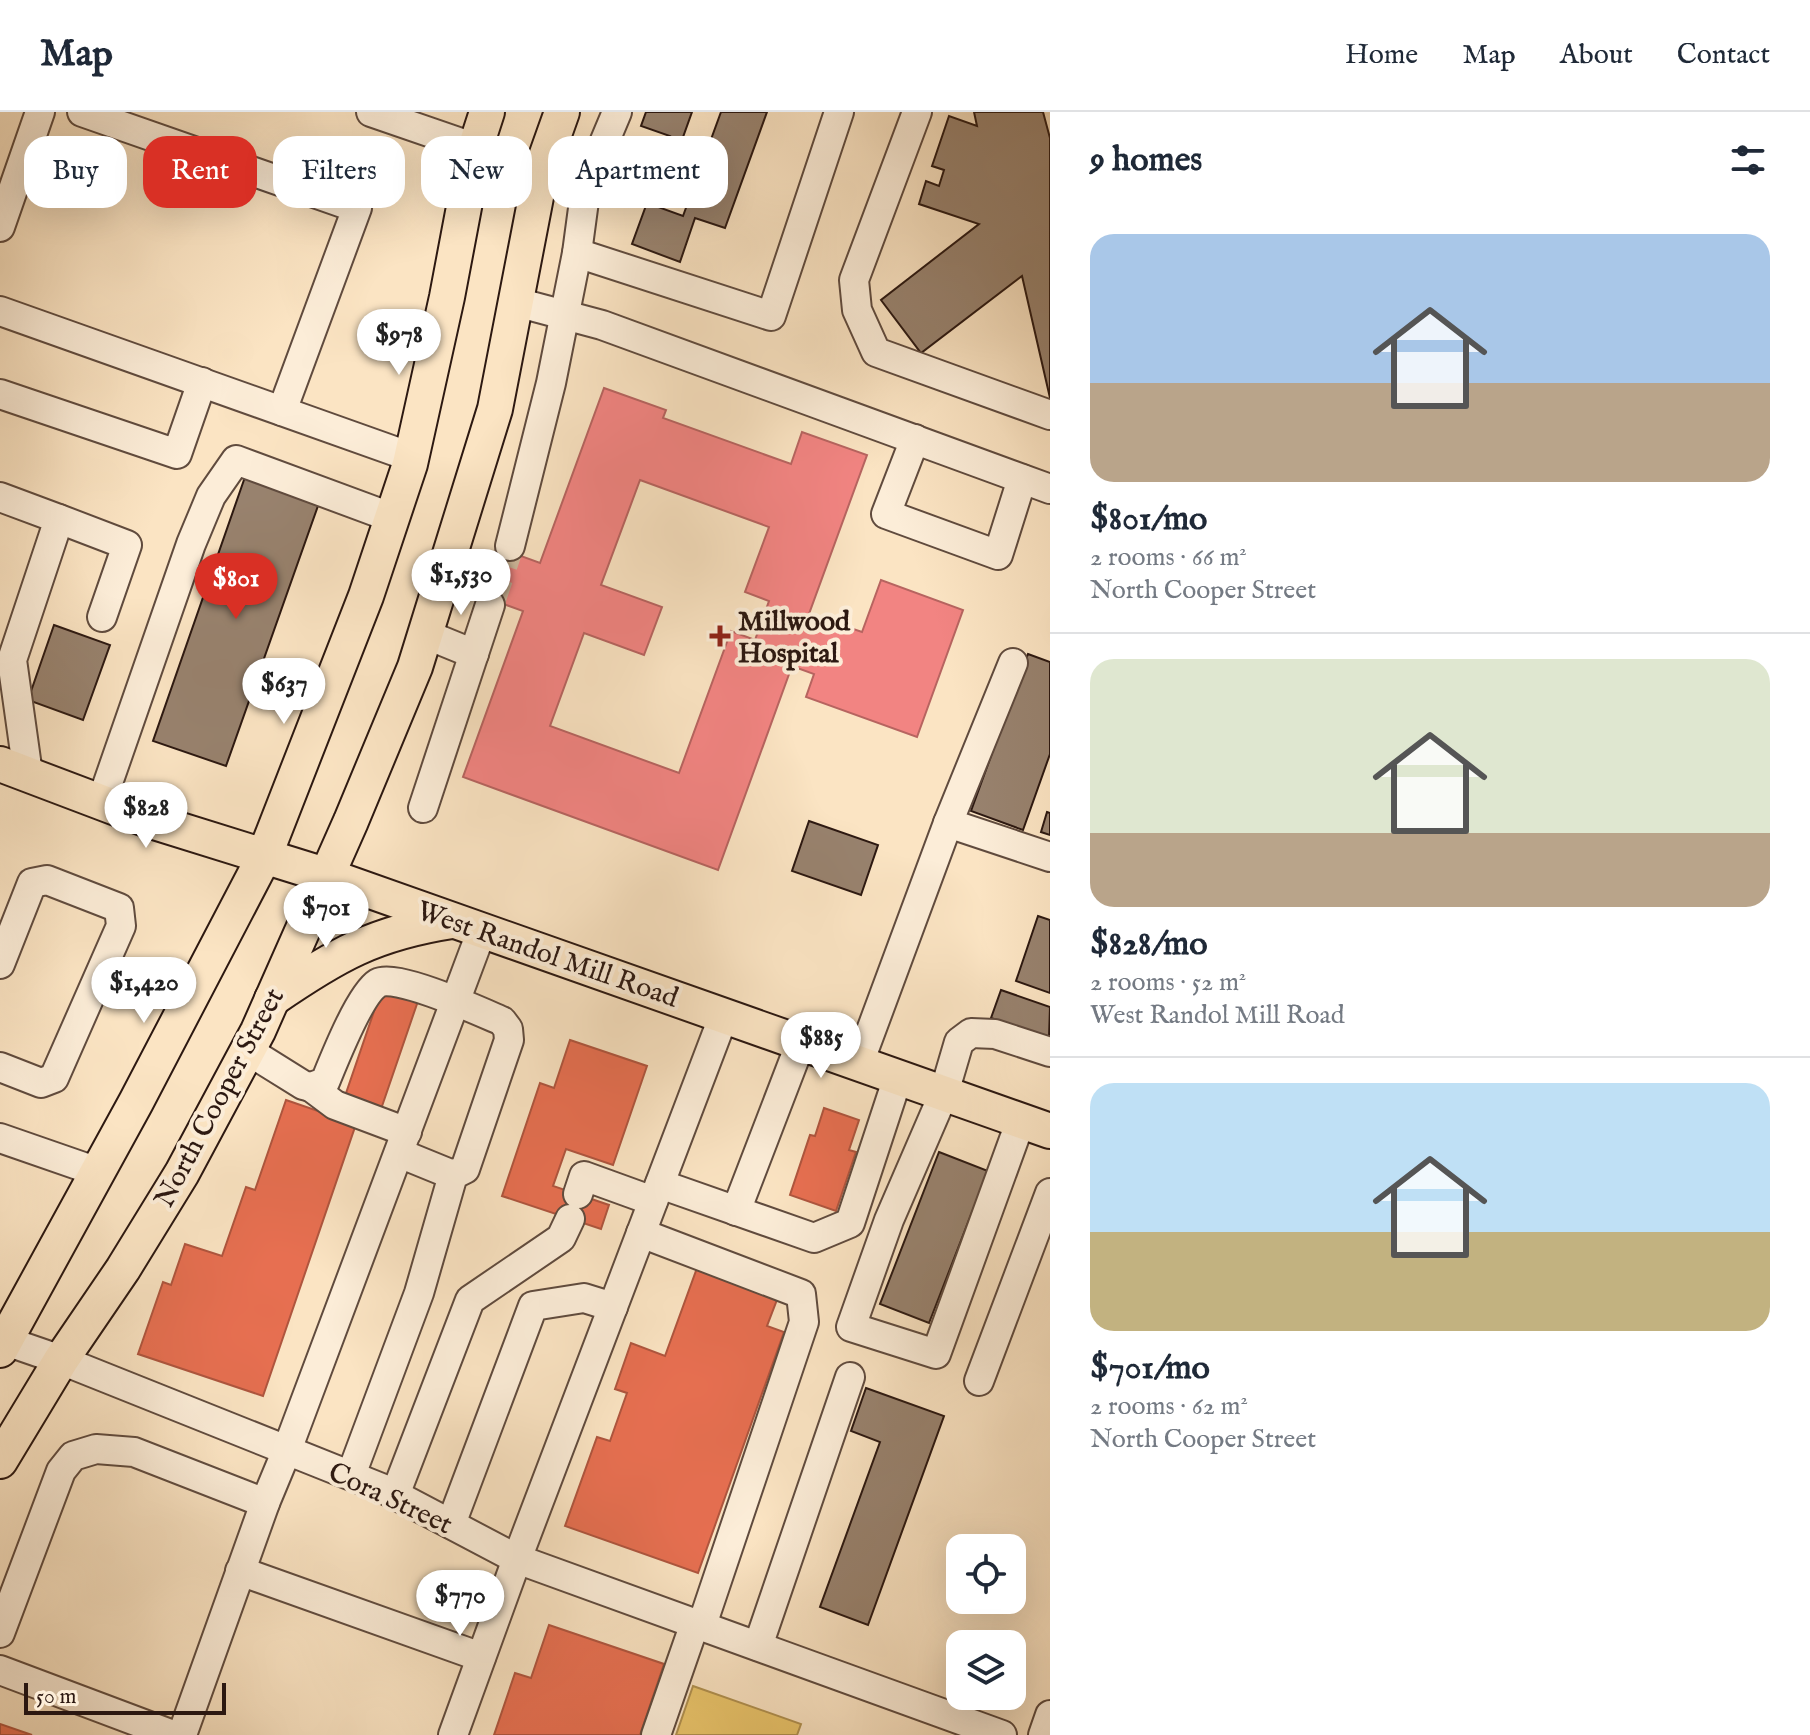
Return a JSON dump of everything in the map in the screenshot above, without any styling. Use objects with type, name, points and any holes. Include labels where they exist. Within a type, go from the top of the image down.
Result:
[{"type":"main road","points":[[479,136],[487,112]]},
{"type":"main road","name":"North Cooper Street","points":[[0,1461],[182,1173],[247,1050],[328,876],[415,667],[495,409],[541,171],[562,112]]},
{"type":"main road","points":[[2,1344],[98,1172],[264,857],[366,596],[393,518],[411,457],[464,208]]},
{"type":"main road","name":"West Randol Mill Road","points":[[14,769],[101,803],[328,876],[1036,1126]]},
{"type":"main road","points":[[272,999],[323,964],[369,941],[410,927],[469,925]]},
{"type":"street","points":[[0,227],[40,112]]},
{"type":"street","points":[[82,112],[357,208],[282,411]]},
{"type":"street","points":[[371,112],[404,118],[445,136]]},
{"type":"street","points":[[607,136],[617,112]]},
{"type":"street","points":[[577,253],[771,316],[839,112]]},
{"type":"street","points":[[917,112],[854,280],[857,310],[876,352],[1050,415]]},
{"type":"street","points":[[532,168],[548,173]]},
{"type":"street","points":[[510,546],[551,383],[583,208]]},
{"type":"street","points":[[516,302],[602,325],[1050,489]]},
{"type":"street","points":[[0,311],[411,457]]},
{"type":"street","points":[[0,394],[177,454],[202,382]]},
{"type":"street","points":[[915,439],[886,514],[998,555],[1022,479]]},
{"type":"street","points":[[101,803],[191,544],[211,496],[236,460],[393,518]]},
{"type":"street","points":[[0,497],[127,545],[102,617]]},
{"type":"street","points":[[14,769],[9,640],[59,519]]},
{"type":"street","points":[[423,808],[490,605]]},
{"type":"street","points":[[425,634],[474,654]]},
{"type":"street","points":[[859,1063],[948,823],[1013,663]]},
{"type":"street","points":[[948,823],[1050,857]]},
{"type":"street","points":[[0,964],[32,883],[47,880],[119,908],[121,926],[54,1078],[41,1083],[0,1067]]},
{"type":"street","points":[[182,1735],[265,1503],[455,1002],[469,925]]},
{"type":"street","points":[[311,1087],[325,1082],[365,996],[379,983],[391,980],[409,985],[502,1021],[508,1029],[509,1040],[465,1169],[453,1175],[419,1293],[351,1475]]},
{"type":"street","points":[[453,1735],[724,1015]]},
{"type":"street","points":[[1036,1126],[936,1354],[851,1327],[889,1220],[944,1093],[959,1042],[971,1033],[995,1034],[1050,1052]]},
{"type":"street","points":[[736,1211],[801,1042]]},
{"type":"street","points":[[247,1050],[453,1175]]},
{"type":"street","points":[[395,1495],[470,1300],[561,1238],[584,1176],[736,1211],[814,1238],[850,1223],[898,1077]]},
{"type":"street","points":[[0,1138],[98,1172]]},
{"type":"street","points":[[979,1381],[1050,1193]]},
{"type":"street","points":[[641,1233],[801,1294],[804,1322],[656,1735]]},
{"type":"street","points":[[451,1524],[533,1306],[584,1298],[613,1307]]},
{"type":"street","name":"Cora Street","points":[[2,1344],[61,1360],[351,1475],[517,1559],[1002,1735]]},
{"type":"street","points":[[758,1646],[850,1377]]},
{"type":"street","points":[[0,1633],[61,1471],[73,1456],[96,1449],[134,1452],[265,1503]]},
{"type":"street","points":[[240,1571],[481,1657]]},
{"type":"street","points":[[0,1670],[173,1735]]},
{"type":"street","points":[[1043,1735],[1050,1715]]},
{"type":"building: Homes","points":[[693,1686],[801,1724],[797,1735],[676,1735]]},
{"type":"building: Shops","points":[[383,985],[419,998],[379,1115],[343,1102]]},
{"type":"building: Shops","points":[[570,1040],[647,1066],[613,1165],[566,1149],[553,1186],[609,1205],[601,1229],[502,1196],[540,1083],[554,1088]]},
{"type":"building: Shops","points":[[286,1100],[356,1124],[263,1396],[138,1354],[163,1282],[171,1285],[185,1244],[222,1256],[246,1187],[255,1190]]},
{"type":"building: Shops","points":[[824,1108],[859,1120],[849,1150],[856,1152],[836,1211],[790,1195],[810,1135],[815,1136]]},
{"type":"building: Shops","points":[[697,1268],[778,1297],[767,1326],[784,1332],[698,1573],[565,1526],[597,1437],[610,1441],[627,1393],[615,1389],[631,1343],[665,1356]]},
{"type":"building: Shops","points":[[549,1625],[664,1664],[640,1735],[494,1735],[515,1673],[531,1678]]},
{"type":"building: Shops","points":[[0,1724],[32,1735],[0,1735]]},
{"type":"building: Health","points":[[604,388],[666,410],[663,418],[791,464],[802,432],[867,455],[809,614],[862,632],[881,580],[963,610],[917,737],[806,697],[814,674],[792,666],[718,870],[463,777],[523,611],[484,597],[502,549],[540,563]],"holes":[[[640,480],[769,527],[745,592],[769,601],[755,640],[731,631],[679,773],[550,726],[584,633],[644,655],[662,607],[601,585]]]},
{"type":"building: Other","points":[[646,112],[692,112],[683,136],[670,136],[641,126]]},
{"type":"building: Other","points":[[721,112],[767,112],[725,228],[695,218],[680,262],[632,244],[645,208],[661,208],[683,216],[686,208],[728,208],[728,136],[712,136]]},
{"type":"building: Other","points":[[974,112],[1043,112],[1050,138],[1050,398],[1022,276],[921,353],[881,300],[979,224],[919,204],[926,181],[939,186],[944,170],[932,166],[949,116],[977,126]]},
{"type":"building: Other","points":[[245,477],[319,503],[226,766],[153,741]]},
{"type":"building: Other","points":[[54,625],[110,645],[83,720],[28,700]]},
{"type":"building: Other","points":[[1028,654],[1050,662],[1050,754],[1023,830],[971,811]]},
{"type":"building: Other","points":[[1047,812],[1050,813],[1050,835],[1041,832]]},
{"type":"building: Other","points":[[809,821],[878,845],[861,895],[792,871]]},
{"type":"building: Other","points":[[1038,916],[1050,920],[1050,993],[1016,981]]},
{"type":"building: Other","points":[[1001,990],[1050,1007],[1049,1038],[991,1018]]},
{"type":"building: Other","points":[[939,1152],[988,1171],[929,1323],[880,1304]]},
{"type":"building: Other","points":[[866,1388],[944,1416],[868,1625],[820,1607],[880,1442],[851,1431]]},
{"type":"tunnel","points":[[490,605],[510,546]]},
{"type":"place","name":"Millwood Hospital","points":[[720,636]]}]
